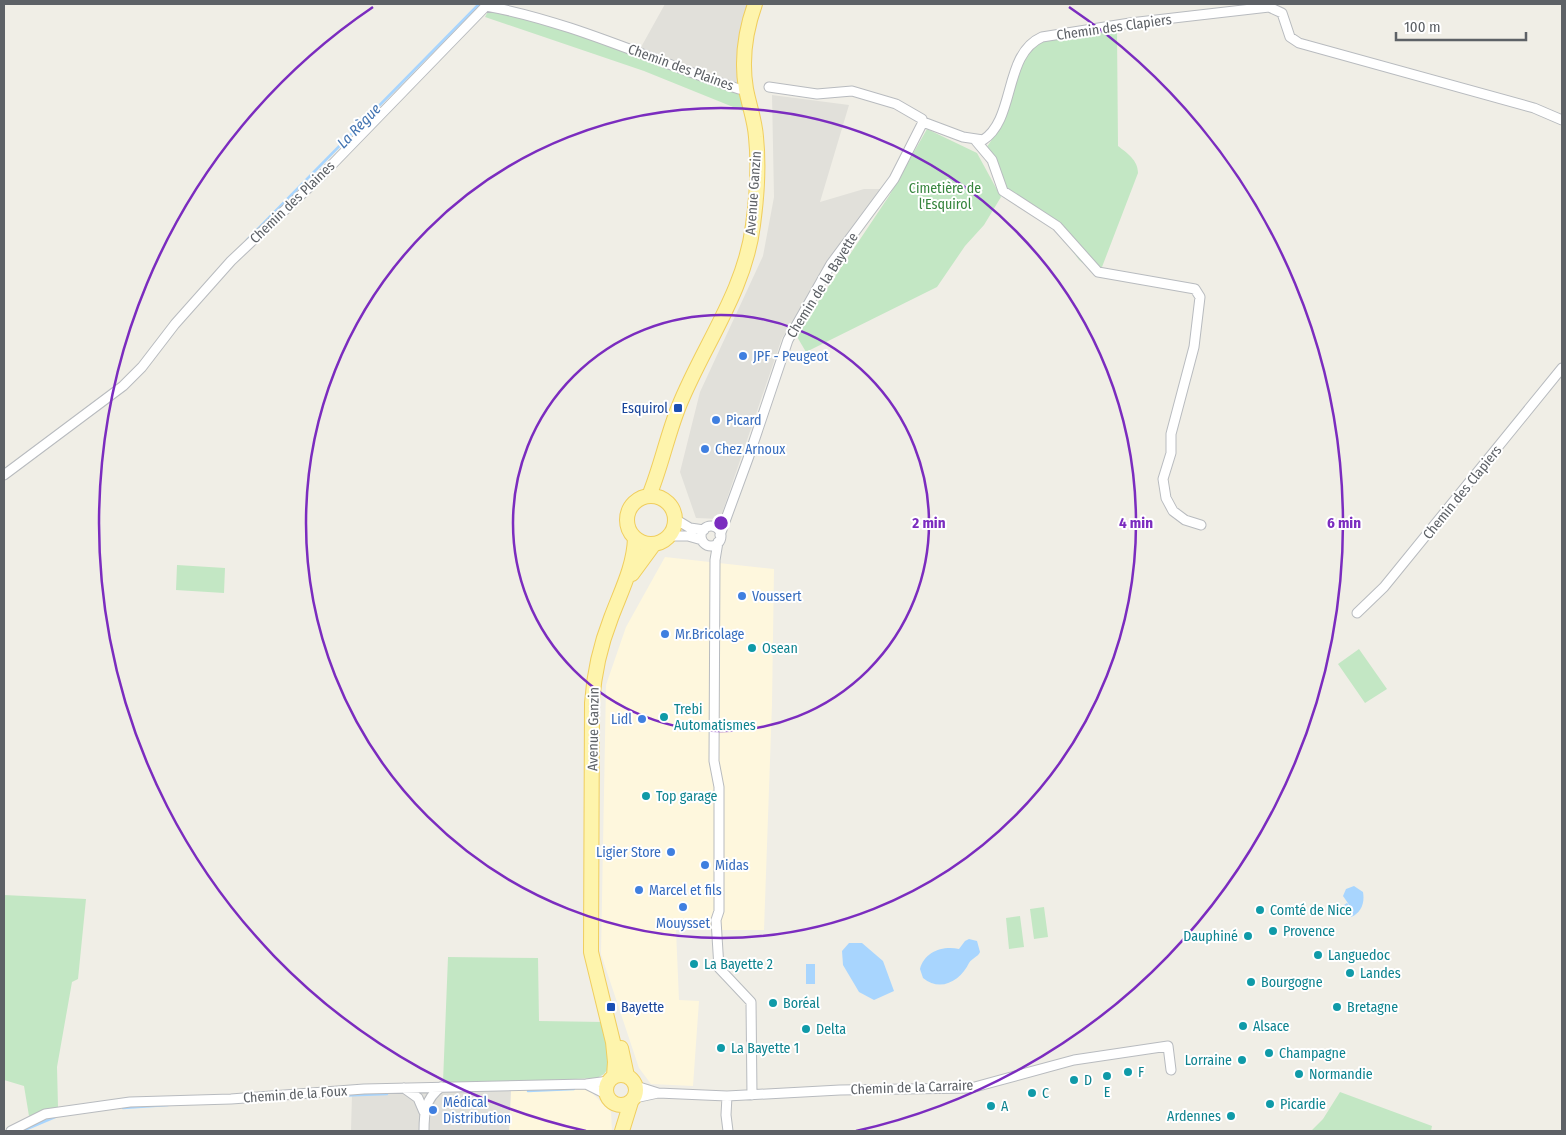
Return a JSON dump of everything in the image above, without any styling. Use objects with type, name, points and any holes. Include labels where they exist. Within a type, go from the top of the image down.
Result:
[{"type":"main road","name":"Avenue Ganzin","points":[[649,496],[678,408],[731,300],[748,252],[755,212],[757,168],[756,136],[746,88],[743,54],[746,34],[755,4]]},
{"type":"main road","name":"Avenue Ganzin","points":[[663,456],[664,500]]},
{"type":"main road","points":[[649,496],[664,500],[673,512],[675,519],[669,536],[654,544],[647,544],[635,538],[628,525],[628,514],[635,502],[649,496]]},
{"type":"main road","name":"Avenue Ganzin","points":[[622,1090],[598,956],[592,883],[593,684],[602,642],[627,580],[635,550],[635,538]]},
{"type":"main road","name":"Avenue Ganzin","points":[[627,580],[654,544]]},
{"type":"main road","points":[[622,1090],[622,1130]]},
{"type":"street","name":"Chemin des Plaines","points":[[4,475],[123,386],[142,367],[175,324],[231,261],[322,175],[487,5],[575,30],[626,47],[676,68],[739,89],[746,88]]},
{"type":"street","name":"Chemin des Clapiers","points":[[976,141],[983,140],[991,135],[1021,56],[1032,42],[1042,37],[1130,23],[1269,7],[1282,13],[1290,37],[1299,43],[1534,108],[1562,120]]},
{"type":"street","points":[[769,87],[816,94],[852,91],[896,104],[923,122],[976,141],[992,160],[1003,190],[1057,226],[1098,272],[1195,289],[1200,297],[1194,347],[1171,434],[1171,453],[1163,479],[1166,498],[1173,511],[1184,520],[1201,525]]},
{"type":"street","name":"Chemin de la Bayette","points":[[718,535],[728,517],[788,340],[832,264],[894,179],[923,122]]},
{"type":"street","name":"Chemin des Clapiers","points":[[1357,613],[1384,587],[1562,368]]},
{"type":"street","points":[[675,519],[690,528],[704,530],[708,527],[718,535]]},
{"type":"street","points":[[704,530],[706,543],[715,560]]},
{"type":"street","points":[[706,543],[718,535]]},
{"type":"street","points":[[718,535],[715,560],[714,761],[719,787],[719,901],[716,920],[719,968],[751,1002],[752,1095]]},
{"type":"street","points":[[669,536],[688,536],[706,543]]},
{"type":"street","name":"Chemin de la Carraire","points":[[622,1090],[727,1096],[840,1090],[971,1088],[1074,1060],[1168,1046],[1171,1070]]},
{"type":"street","name":"Chemin de la Foux","points":[[11,1131],[46,1114],[130,1102],[230,1099],[429,1087],[586,1084],[622,1090]]},
{"type":"street","points":[[419,1100],[429,1087]]},
{"type":"street","points":[[424,1131],[424,1112],[427,1101],[440,1087]]},
{"type":"street","points":[[404,1088],[419,1100],[424,1112]]},
{"type":"street","points":[[727,1096],[726,1115],[728,1131]]},
{"type":"shaded area","points":[[665,4],[750,4],[741,84],[682,68],[640,49]]},
{"type":"shaded area","points":[[772,95],[849,105],[820,202],[864,189],[884,189],[782,338],[720,519],[696,518],[680,472],[700,392],[763,256],[774,197]]},
{"type":"shaded area","points":[[665,557],[774,569],[772,704],[764,930],[676,930],[679,1000],[699,1001],[693,1086],[651,1084],[639,1068],[601,954],[606,685],[626,627]]},
{"type":"shaded area","points":[[592,1085],[593,1094],[611,1112],[612,1131],[509,1131],[511,1089]]},
{"type":"shaded area","points":[[511,1089],[509,1131],[351,1131],[352,1094]]},
{"type":"green space","points":[[492,4],[682,68],[741,84],[743,111],[644,71],[485,17]]},
{"type":"green space","points":[[1117,31],[1118,146],[1134,161],[1138,168],[1138,173],[1102,267],[1090,269],[1079,260],[1054,226],[1012,200],[982,154],[993,138],[1029,49],[1047,38]]},
{"type":"green space","name":"Cimetière de l'Esquirol","points":[[927,129],[977,153],[1001,197],[984,225],[965,246],[937,287],[806,352],[796,335],[889,196]]},
{"type":"green space","points":[[177,565],[225,568],[224,593],[176,590]]},
{"type":"green space","points":[[1359,649],[1387,689],[1365,703],[1338,664]]},
{"type":"green space","points":[[4,895],[86,899],[78,979],[72,982],[57,1067],[58,1107],[29,1116],[24,1086],[4,1080]]},
{"type":"green space","points":[[1044,907],[1048,937],[1034,939],[1030,909]]},
{"type":"green space","points":[[1020,916],[1024,947],[1009,949],[1006,918]]},
{"type":"green space","points":[[448,957],[538,958],[539,1021],[604,1022],[612,1063],[604,1074],[597,1078],[465,1084],[443,1082]]},
{"type":"green space","points":[[1340,1092],[1432,1126],[1431,1131],[1311,1131],[1323,1119]]},
{"type":"water","points":[[1354,886],[1363,892],[1363,900],[1360,910],[1351,917],[1342,914],[1341,907],[1347,903],[1352,909],[1343,896],[1346,889]]},
{"type":"water","points":[[969,939],[977,941],[980,952],[970,961],[961,975],[943,984],[930,982],[923,978],[920,969],[922,963],[930,954],[941,949],[959,949]]},
{"type":"water","points":[[849,943],[862,943],[883,961],[894,991],[874,1000],[859,992],[843,965],[842,951]]},
{"type":"water","points":[[806,964],[815,964],[815,984],[806,984]]},
{"type":"waterway","name":"La Règue","points":[[247,240],[479,4]]},
{"type":"waterway","points":[[528,1091],[574,1089]]},
{"type":"waterway","points":[[333,1096],[387,1094]]},
{"type":"waterway","points":[[123,1108],[168,1105]]},
{"type":"waterway","points":[[22,1131],[55,1117]]},
{"type":"place","name":"JPF - Peugeot","points":[[743,356]]},
{"type":"place","name":"Esquirol","points":[[678,408]]},
{"type":"place","name":"Picard","points":[[716,420]]},
{"type":"place","name":"Chez Arnoux","points":[[705,449]]},
{"type":"place","name":"Voussert","points":[[742,596]]},
{"type":"place","name":"Mr.Bricolage","points":[[665,634]]},
{"type":"place","name":"Osean","points":[[752,648]]},
{"type":"place","name":"Trebi Automatismes","points":[[664,717]]},
{"type":"place","name":"Lidl","points":[[642,719]]},
{"type":"place","name":"Top garage","points":[[646,796]]},
{"type":"place","name":"Ligier Store","points":[[671,852]]},
{"type":"place","name":"Midas","points":[[705,865]]},
{"type":"place","name":"Marcel et fils","points":[[639,890]]},
{"type":"place","name":"Mouysset","points":[[683,907]]},
{"type":"place","name":"Comté de Nice","points":[[1260,910]]},
{"type":"place","name":"Provence","points":[[1273,931]]},
{"type":"place","name":"Dauphiné","points":[[1248,936]]},
{"type":"place","name":"Languedoc","points":[[1318,955]]},
{"type":"place","name":"La Bayette 2","points":[[694,964]]},
{"type":"place","name":"Landes","points":[[1350,973]]},
{"type":"place","name":"Bourgogne","points":[[1251,982]]},
{"type":"place","name":"Boréal","points":[[773,1003]]},
{"type":"place","name":"Bayette","points":[[611,1007]]},
{"type":"place","name":"Bretagne","points":[[1337,1007]]},
{"type":"place","name":"Alsace","points":[[1243,1026]]},
{"type":"place","name":"Delta","points":[[806,1029]]},
{"type":"place","name":"La Bayette 1","points":[[721,1048]]},
{"type":"place","name":"Champagne","points":[[1269,1053]]},
{"type":"place","name":"Lorraine","points":[[1242,1060]]},
{"type":"place","name":"F","points":[[1128,1072]]},
{"type":"place","name":"Normandie","points":[[1299,1074]]},
{"type":"place","name":"E","points":[[1107,1076]]},
{"type":"place","name":"D","points":[[1074,1080]]},
{"type":"place","name":"C","points":[[1032,1093]]},
{"type":"place","name":"Picardie","points":[[1270,1104]]},
{"type":"place","name":"A","points":[[991,1106]]},
{"type":"place","name":"Médical Distribution","points":[[433,1110]]},
{"type":"place","name":"Ardennes","points":[[1231,1116]]}]
